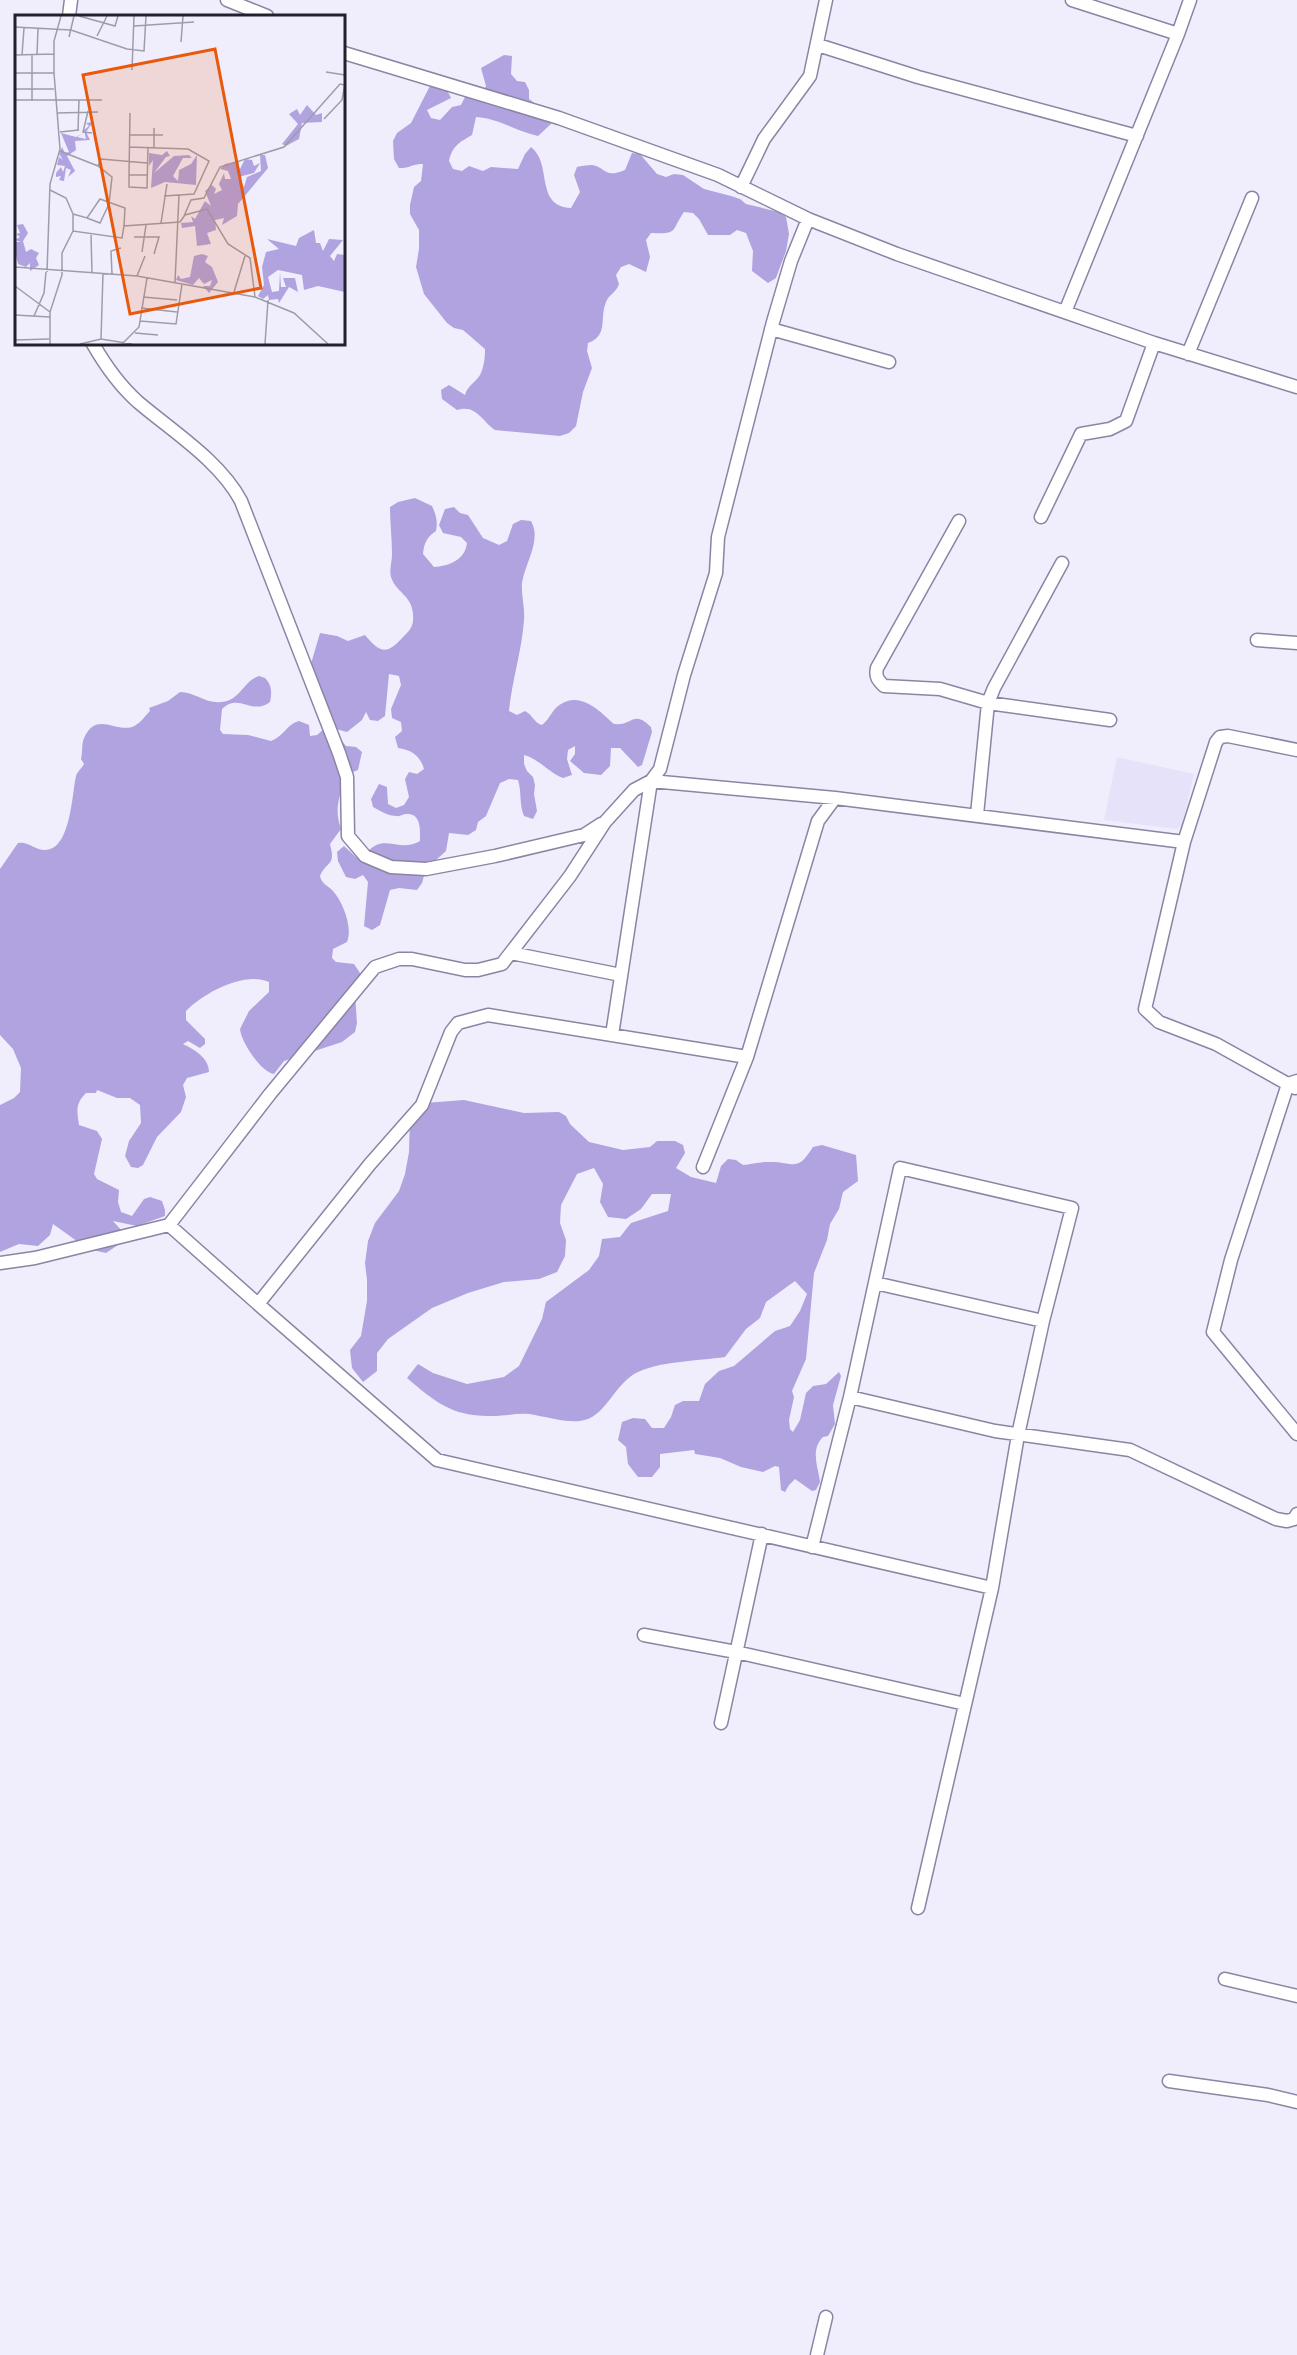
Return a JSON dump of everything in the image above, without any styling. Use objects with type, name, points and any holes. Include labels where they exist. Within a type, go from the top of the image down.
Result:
[{"type":"street","points":[[69,15],[71,0]]},
{"type":"street","points":[[227,0],[263,15]]},
{"type":"street","points":[[741,187],[764,139],[810,76],[826,0]]},
{"type":"street","points":[[1072,0],[1178,34]]},
{"type":"street","points":[[1065,312],[1190,0]]},
{"type":"street","points":[[818,45],[918,76],[1137,136]]},
{"type":"street","points":[[345,53],[559,118],[718,175],[808,219],[897,254],[1154,343],[1297,387]]},
{"type":"street","points":[[1188,354],[1252,198]]},
{"type":"street","points":[[0,1263],[35,1258],[169,1225],[270,1094],[375,967],[399,959],[426,960],[451,968],[478,969],[502,964],[570,876],[605,822],[634,790],[651,781],[660,769],[684,675],[716,573],[718,537],[771,329],[791,261],[808,219]]},
{"type":"street","points":[[771,329],[889,362]]},
{"type":"street","points":[[1041,516],[1081,435],[1110,429],[1126,421],[1154,343]]},
{"type":"street","points":[[94,345],[107,368],[136,400],[232,484],[241,501],[339,753],[347,777],[348,836],[365,856],[391,867],[426,869],[495,856],[584,835],[605,822]]},
{"type":"street","points":[[959,521],[877,668],[878,680],[884,686],[940,689],[988,703],[1110,720]]},
{"type":"street","points":[[977,815],[988,703],[1062,563]]},
{"type":"street","points":[[1257,640],[1297,643]]},
{"type":"street","points":[[1297,750],[1228,736],[1220,737],[1216,742],[1184,842],[1145,1009],[1159,1022],[1216,1044],[1294,1084],[1231,1260],[1213,1332],[1297,1434]]},
{"type":"street","points":[[651,781],[835,798],[1184,842]]},
{"type":"street","points":[[612,1035],[651,781]]},
{"type":"street","points":[[703,1167],[747,1057],[818,821],[835,798]]},
{"type":"street","points":[[511,953],[621,975]]},
{"type":"street","points":[[258,1304],[370,1164],[422,1105],[451,1032],[458,1023],[489,1015],[747,1057]]},
{"type":"street","points":[[812,1547],[850,1397],[900,1167],[1072,1208],[1043,1320],[1018,1435],[992,1588],[918,1908]]},
{"type":"street","points":[[169,1225],[437,1460],[992,1588]]},
{"type":"street","points":[[875,1283],[1043,1320]]},
{"type":"street","points":[[850,1397],[1018,1435],[1130,1450],[1276,1519],[1287,1521],[1294,1519],[1297,1514]]},
{"type":"street","points":[[721,1723],[762,1534]]},
{"type":"street","points":[[644,1635],[736,1652],[965,1704]]},
{"type":"street","points":[[1226,1979],[1297,1996]]},
{"type":"street","points":[[1169,2081],[1268,2095],[1297,2102]]},
{"type":"street","points":[[817,2355],[826,2317]]},
{"type":"shaded area","points":[[504,55],[512,56],[511,74],[517,81],[525,82],[529,90],[529,99],[550,115],[551,124],[538,136],[493,120],[476,117],[472,135],[460,142],[452,152],[449,161],[453,169],[462,171],[469,166],[483,171],[491,167],[518,169],[531,147],[538,154],[552,200],[560,206],[571,208],[580,192],[574,175],[577,167],[592,165],[609,173],[618,172],[625,170],[632,153],[640,154],[657,174],[666,177],[674,174],[683,175],[704,189],[740,199],[746,204],[779,212],[786,217],[789,234],[786,251],[776,278],[768,283],[752,271],[753,251],[746,233],[737,230],[730,235],[708,235],[693,213],[684,212],[670,232],[651,233],[646,240],[650,257],[646,272],[629,264],[621,267],[616,275],[619,284],[606,302],[599,336],[588,343],[587,351],[592,368],[583,392],[576,426],[569,433],[560,436],[495,430],[474,411],[457,410],[442,399],[441,390],[449,385],[465,395],[481,372],[485,349],[463,330],[447,323],[424,294],[416,267],[419,230],[410,214],[414,187],[421,181],[423,164],[399,168],[394,159],[393,141],[397,133],[411,123],[432,82],[447,90],[451,98],[427,110],[431,118],[440,120],[452,107],[461,105],[465,97],[482,94],[486,86],[481,68]]},
{"type":"shaded area","points":[[415,498],[432,506],[436,515],[436,531],[427,541],[423,554],[434,567],[455,561],[466,549],[467,543],[461,537],[443,533],[439,525],[445,509],[454,507],[460,513],[468,515],[483,538],[499,545],[507,541],[513,524],[521,520],[531,521],[535,536],[522,583],[523,631],[509,711],[517,715],[525,711],[542,725],[558,706],[568,701],[583,701],[614,724],[640,719],[651,727],[652,732],[642,765],[638,767],[620,748],[611,748],[610,766],[601,775],[584,773],[570,761],[575,754],[575,746],[568,750],[567,759],[572,775],[563,778],[524,755],[524,764],[533,777],[535,785],[537,811],[533,819],[524,816],[518,780],[509,779],[500,783],[486,816],[478,822],[476,830],[468,835],[449,833],[446,851],[426,869],[422,883],[417,890],[399,888],[390,890],[380,925],[372,930],[364,926],[368,882],[363,875],[355,879],[346,877],[338,861],[337,852],[344,846],[356,857],[364,856],[371,848],[384,843],[405,845],[420,841],[419,823],[415,816],[387,814],[373,807],[371,799],[379,784],[387,787],[388,804],[396,808],[404,805],[409,797],[405,779],[409,772],[417,774],[424,769],[414,754],[398,748],[395,737],[402,731],[401,722],[392,718],[391,709],[401,685],[399,676],[389,674],[385,716],[378,721],[370,720],[366,712],[362,720],[347,732],[332,728],[310,667],[320,633],[348,641],[365,635],[375,646],[384,650],[393,647],[412,626],[413,612],[409,600],[394,583],[390,574],[392,554],[390,507],[398,502]]},
{"type":"shaded area","points":[[259,676],[265,678],[269,683],[270,702],[257,707],[240,703],[228,704],[222,709],[220,730],[223,734],[248,735],[271,741],[299,721],[309,725],[310,736],[317,735],[325,728],[337,735],[346,746],[356,747],[362,752],[358,770],[345,775],[338,802],[341,829],[330,844],[331,860],[320,876],[340,902],[348,923],[347,942],[333,949],[332,958],[336,962],[354,964],[360,973],[355,995],[357,1023],[355,1032],[342,1042],[284,1061],[274,1074],[263,1068],[252,1056],[240,1029],[249,1011],[269,992],[269,982],[248,979],[225,986],[203,997],[186,1011],[186,1020],[205,1039],[205,1044],[200,1048],[188,1041],[183,1044],[204,1059],[209,1072],[187,1078],[183,1085],[186,1097],[181,1112],[157,1137],[143,1165],[138,1168],[131,1167],[125,1156],[129,1141],[141,1123],[140,1105],[130,1098],[117,1098],[97,1090],[96,1093],[86,1093],[78,1108],[79,1125],[97,1131],[102,1139],[94,1174],[97,1179],[119,1190],[118,1202],[121,1212],[132,1216],[144,1199],[150,1197],[162,1201],[165,1216],[137,1226],[113,1221],[122,1231],[121,1243],[106,1253],[88,1249],[53,1224],[50,1235],[38,1246],[19,1244],[0,1252],[0,1105],[20,1092],[21,1068],[13,1049],[0,1035],[0,869],[18,843],[45,850],[54,848],[60,841],[69,819],[76,776],[84,764],[81,759],[83,742],[85,736],[95,725],[132,727],[150,711],[149,708],[168,701],[180,692],[216,702],[227,701]]},
{"type":"shaded area","points":[[1117,757],[1194,774],[1182,825],[1177,829],[1104,820]]},
{"type":"shaded area","points":[[464,1100],[524,1113],[559,1112],[566,1116],[570,1124],[589,1142],[623,1150],[650,1147],[657,1141],[675,1141],[683,1145],[685,1153],[676,1168],[691,1177],[716,1183],[721,1166],[728,1159],[736,1160],[743,1165],[768,1162],[794,1164],[802,1161],[813,1147],[822,1145],[856,1155],[858,1181],[843,1192],[839,1209],[830,1224],[827,1240],[814,1273],[806,1359],[792,1391],[794,1397],[789,1420],[790,1429],[793,1432],[800,1420],[806,1393],[813,1386],[826,1384],[839,1372],[841,1376],[833,1405],[835,1424],[828,1436],[823,1437],[817,1447],[816,1458],[820,1482],[816,1490],[812,1491],[795,1479],[785,1492],[781,1490],[779,1467],[775,1466],[763,1472],[741,1467],[720,1458],[695,1454],[694,1450],[660,1454],[660,1467],[652,1477],[638,1477],[628,1464],[626,1447],[618,1440],[622,1422],[633,1418],[645,1419],[652,1428],[664,1428],[675,1405],[683,1401],[699,1401],[705,1384],[719,1371],[734,1366],[775,1331],[790,1326],[807,1294],[795,1281],[766,1302],[760,1318],[746,1329],[725,1357],[654,1366],[634,1374],[620,1386],[603,1408],[589,1419],[574,1421],[529,1414],[478,1416],[466,1414],[436,1401],[407,1378],[418,1364],[433,1373],[467,1384],[504,1377],[519,1366],[542,1319],[546,1302],[589,1270],[599,1256],[602,1239],[620,1237],[631,1223],[668,1211],[671,1194],[652,1194],[641,1209],[626,1219],[608,1217],[600,1202],[603,1184],[594,1168],[577,1174],[561,1205],[560,1223],[566,1240],[565,1256],[557,1272],[539,1279],[504,1282],[468,1293],[432,1308],[388,1339],[377,1353],[377,1371],[363,1382],[352,1368],[350,1350],[361,1336],[367,1301],[365,1263],[368,1241],[375,1223],[399,1191],[405,1174],[409,1152],[410,1114],[425,1103]]}]
